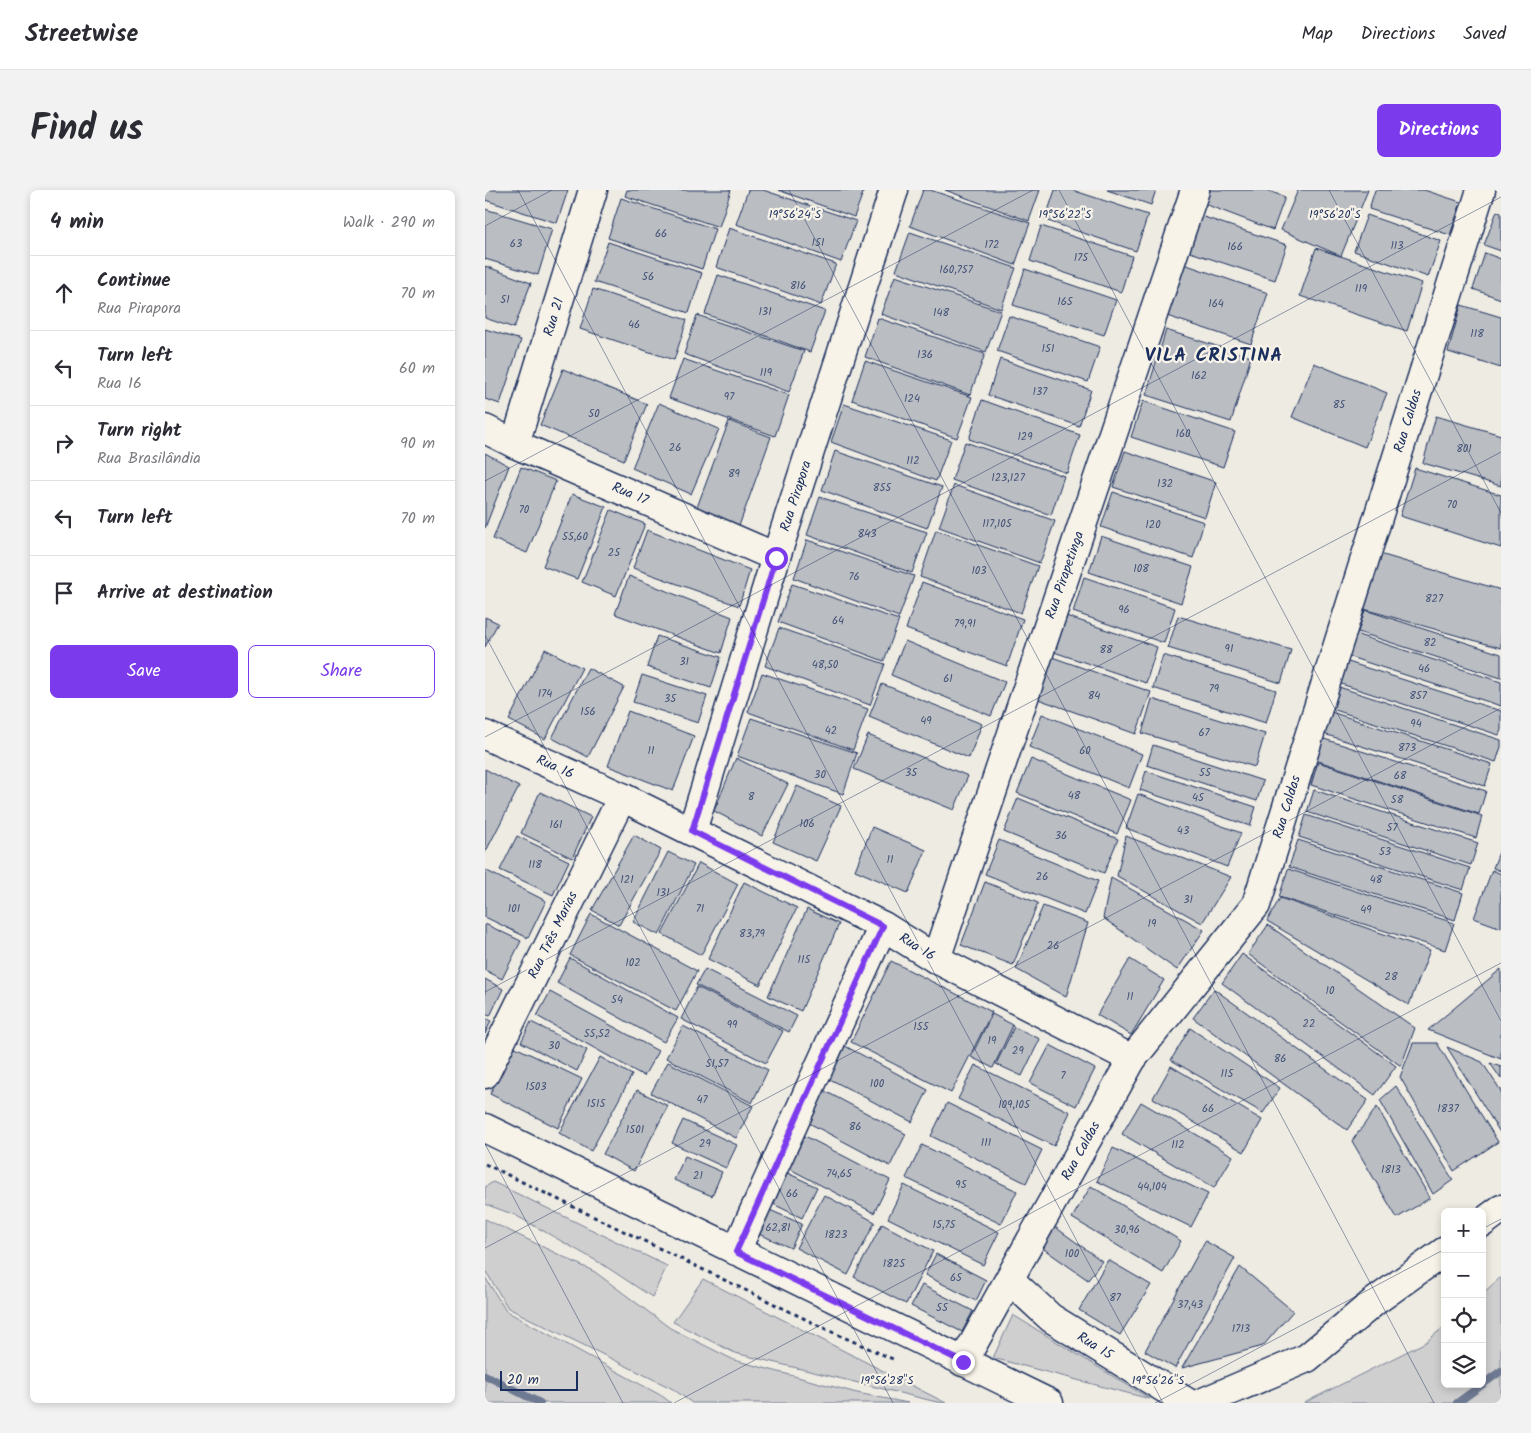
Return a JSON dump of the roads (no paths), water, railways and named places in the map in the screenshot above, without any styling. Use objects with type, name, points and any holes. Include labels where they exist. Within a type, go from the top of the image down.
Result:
[{"type":"street","name":"Rua 21","points":[[515,444],[593,190]]},
{"type":"street","name":"Rua Pirapora","points":[[692,831],[776,558],[894,190]]},
{"type":"street","name":"Rua Pirapetinga","points":[[936,959],[1195,190]]},
{"type":"street","name":"Rua Caldas","points":[[963,1362],[1132,1059],[1256,906],[1481,190]]},
{"type":"street","name":"Rua 17","points":[[485,429],[515,444],[776,558]]},
{"type":"street","name":"Rua 16","points":[[485,735],[622,797],[883,926],[936,959],[1132,1059]]},
{"type":"street","name":"Rua Três Marias","points":[[485,1074],[622,797]]},
{"type":"street","points":[[736,1252],[883,926]]},
{"type":"street","points":[[485,1128],[1049,1403]]},
{"type":"street","points":[[1486,1220],[1501,1209]]},
{"type":"street","points":[[1201,1403],[1307,1358],[1374,1302],[1442,1253]]},
{"type":"street","name":"Rua 15","points":[[1010,1280],[1051,1318],[1188,1403]]},
{"type":"waterway","points":[[1457,1403],[1501,1371]]},
{"type":"waterway","points":[[485,1375],[540,1403]]},
{"type":"district","name":"VILA CRISTINA","points":[[1214,356]]}]
